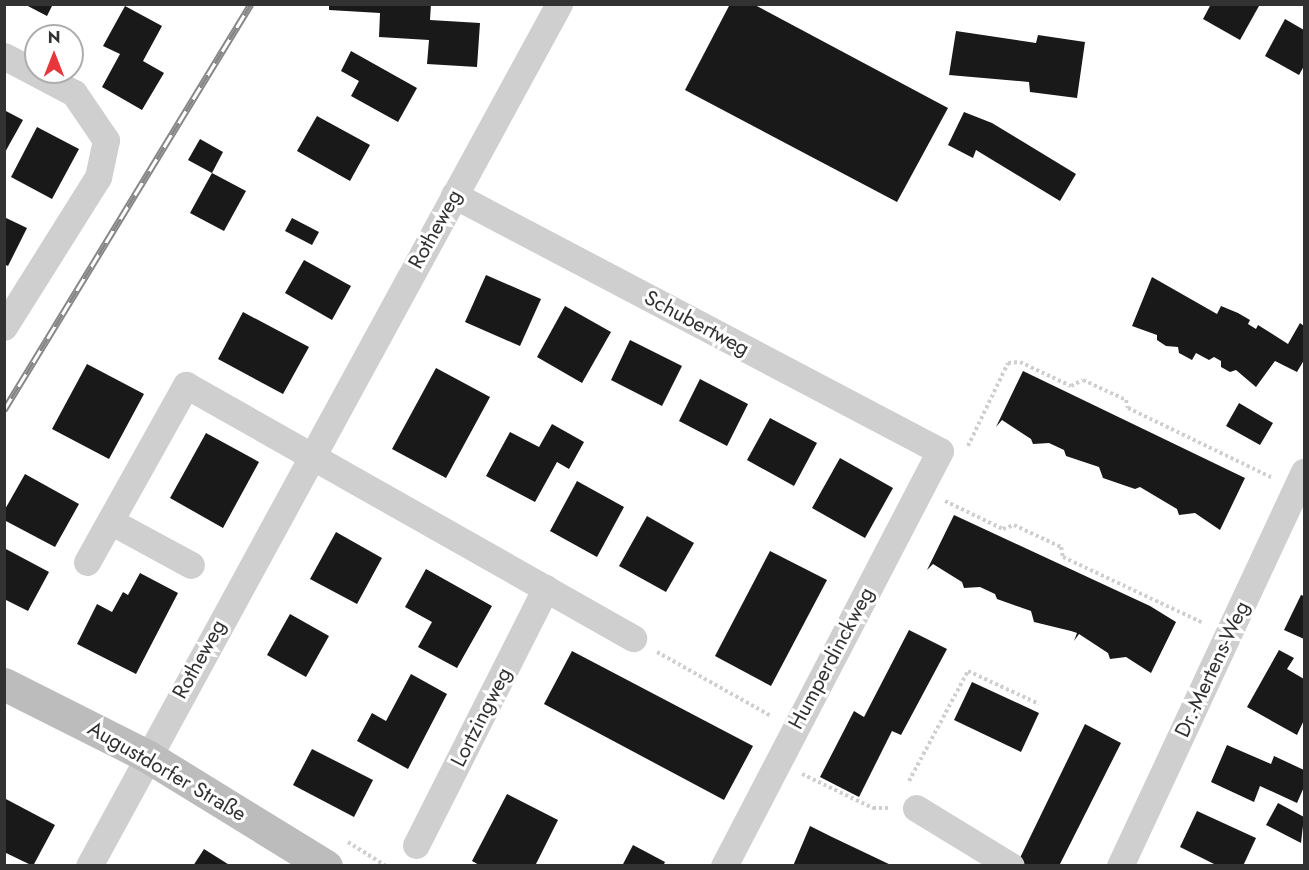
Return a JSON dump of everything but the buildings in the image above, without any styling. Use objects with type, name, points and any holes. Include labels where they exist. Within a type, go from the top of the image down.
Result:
[{"type":"street","name":"Rotheweg","points":[[89,866],[559,4]]},
{"type":"street","points":[[4,56],[74,93],[106,140],[98,177],[4,327]]},
{"type":"street","name":"Schubertweg","points":[[454,195],[940,451]]},
{"type":"street","points":[[87,561],[186,385],[312,454],[633,638]]},
{"type":"street","name":"Humperdinckweg","points":[[724,866],[776,762],[940,451]]},
{"type":"street","name":"Dr.-Mertens-Weg","points":[[1120,866],[1300,481]]},
{"type":"street","points":[[110,521],[191,565]]},
{"type":"street","name":"Lortzingweg","points":[[416,845],[546,588]]},
{"type":"street","name":"Augustdorfer Straße","points":[[4,684],[147,756],[326,866]]},
{"type":"street","points":[[905,808],[1011,866]]},
{"type":"path","points":[[940,451],[966,449],[1008,363],[1020,362],[1071,386],[1083,380],[1126,400],[1128,408],[1300,481]]},
{"type":"path","points":[[922,483],[939,490],[940,499],[1003,529],[1014,525],[1061,547],[1063,557],[1228,635]]},
{"type":"path","points":[[633,638],[794,729]]},
{"type":"path","points":[[776,762],[873,808],[905,808],[968,671],[1039,704]]},
{"type":"railway","points":[[4,410],[251,4]]}]
